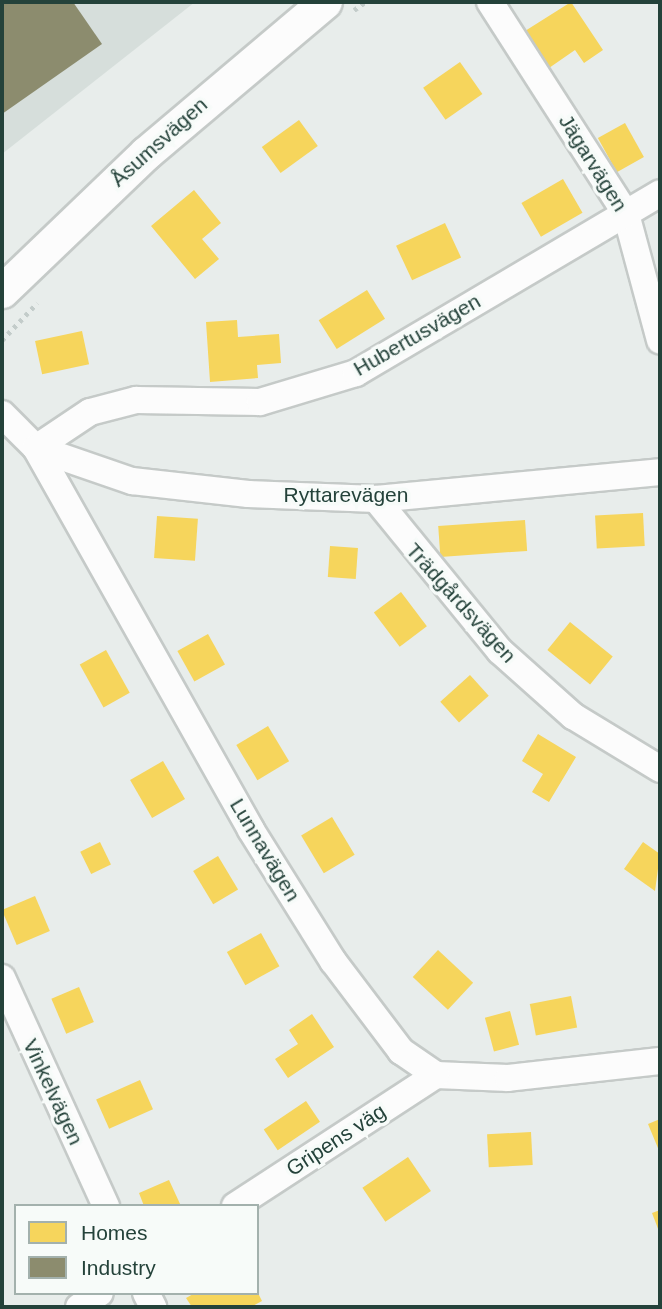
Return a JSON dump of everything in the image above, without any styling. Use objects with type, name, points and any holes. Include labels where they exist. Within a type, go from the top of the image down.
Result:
[{"type":"street","name":"Åsumsvägen","points":[[2,291],[145,153],[325,2]]},
{"type":"street","name":"Jägarvägen","points":[[490,2],[626,214],[660,340]]},
{"type":"street","name":"Hubertusvägen","points":[[36,449],[90,412],[136,400],[260,402],[356,373],[660,192]]},
{"type":"street","name":"Lunnavägen","points":[[2,414],[36,449],[332,961],[401,1051],[436,1075]]},
{"type":"street","name":"Ryttarevägen","points":[[36,449],[132,481],[376,499],[660,471]]},
{"type":"street","name":"Trädgårdsvägen","points":[[376,499],[500,652],[573,716],[660,769]]},
{"type":"street","name":"Vinkelvägen","points":[[5,996],[105,1204]]},
{"type":"street","points":[[436,1075],[508,1078],[660,1061]]},
{"type":"street","name":"Gripens väg","points":[[238,1204],[436,1075]]},
{"type":"street","points":[[79,1307],[97,1295]]},
{"type":"shaded area","points":[[2,2],[195,2],[2,154]]},
{"type":"building: Homes","points":[[571,2],[603,50],[584,63],[575,50],[549,68],[525,31]]},
{"type":"building: Homes","points":[[460,62],[482,94],[446,120],[423,88]]},
{"type":"building: Homes","points":[[299,120],[318,146],[281,173],[262,147]]},
{"type":"building: Homes","points":[[625,123],[644,157],[617,172],[598,138]]},
{"type":"building: Homes","points":[[563,179],[582,213],[541,237],[521,203]]},
{"type":"building: Homes","points":[[194,190],[221,223],[202,239],[219,259],[195,279],[151,226]]},
{"type":"building: Homes","points":[[445,223],[461,257],[412,280],[396,246]]},
{"type":"building: Homes","points":[[367,290],[385,319],[337,349],[319,320]]},
{"type":"building: Homes","points":[[237,320],[238,337],[279,334],[281,363],[257,365],[258,378],[210,382],[206,322]]},
{"type":"building: Homes","points":[[82,331],[89,364],[42,374],[35,341]]},
{"type":"building: Homes","points":[[643,513],[645,546],[597,548],[595,516]]},
{"type":"building: Homes","points":[[157,516],[198,519],[195,561],[154,558]]},
{"type":"building: Homes","points":[[525,520],[527,551],[440,557],[438,526]]},
{"type":"building: Homes","points":[[330,546],[358,548],[356,579],[328,577]]},
{"type":"building: Homes","points":[[401,592],[427,626],[400,647],[374,612]]},
{"type":"building: Homes","points":[[570,622],[613,657],[590,685],[547,650]]},
{"type":"building: Homes","points":[[208,634],[225,665],[194,682],[177,651]]},
{"type":"building: Homes","points":[[106,650],[130,693],[104,707],[80,665]]},
{"type":"building: Homes","points":[[470,675],[489,696],[459,723],[440,702]]},
{"type":"building: Homes","points":[[268,726],[289,761],[257,780],[236,745]]},
{"type":"building: Homes","points":[[538,734],[576,757],[549,802],[532,792],[543,774],[522,761]]},
{"type":"building: Homes","points":[[163,761],[185,799],[152,818],[130,780]]},
{"type":"building: Homes","points":[[332,817],[355,855],[324,873],[301,836]]},
{"type":"building: Homes","points":[[100,842],[111,864],[91,874],[80,852]]},
{"type":"building: Homes","points":[[643,842],[660,854],[655,891],[624,869]]},
{"type":"building: Homes","points":[[218,856],[238,889],[213,904],[193,871]]},
{"type":"building: Homes","points":[[35,896],[50,931],[17,945],[2,910]]},
{"type":"building: Homes","points":[[261,933],[279,966],[245,985],[227,952]]},
{"type":"building: Homes","points":[[438,950],[473,983],[448,1010],[413,977]]},
{"type":"building: Homes","points":[[79,987],[94,1022],[66,1034],[51,999]]},
{"type":"building: Homes","points":[[571,996],[577,1027],[536,1035],[530,1004]]},
{"type":"building: Homes","points":[[510,1011],[519,1045],[494,1052],[485,1018]]},
{"type":"building: Homes","points":[[312,1014],[334,1047],[288,1078],[275,1059],[298,1044],[289,1030]]},
{"type":"building: Homes","points":[[140,1080],[153,1109],[109,1129],[96,1100]]},
{"type":"building: Homes","points":[[306,1101],[320,1122],[278,1150],[264,1130]]},
{"type":"building: Homes","points":[[660,1119],[660,1153],[648,1124]]},
{"type":"building: Homes","points":[[531,1132],[533,1165],[489,1167],[487,1134]]},
{"type":"building: Homes","points":[[408,1157],[431,1191],[385,1222],[362,1188]]},
{"type":"building: Homes","points":[[169,1180],[180,1204],[143,1204],[139,1193]]},
{"type":"building: Homes","points":[[660,1210],[660,1234],[652,1213]]},
{"type":"building: Homes","points":[[191,1295],[259,1295],[262,1301],[251,1307],[192,1307],[186,1298]]},
{"type":"building: Industry","points":[[2,2],[73,2],[102,44],[2,114]]}]
